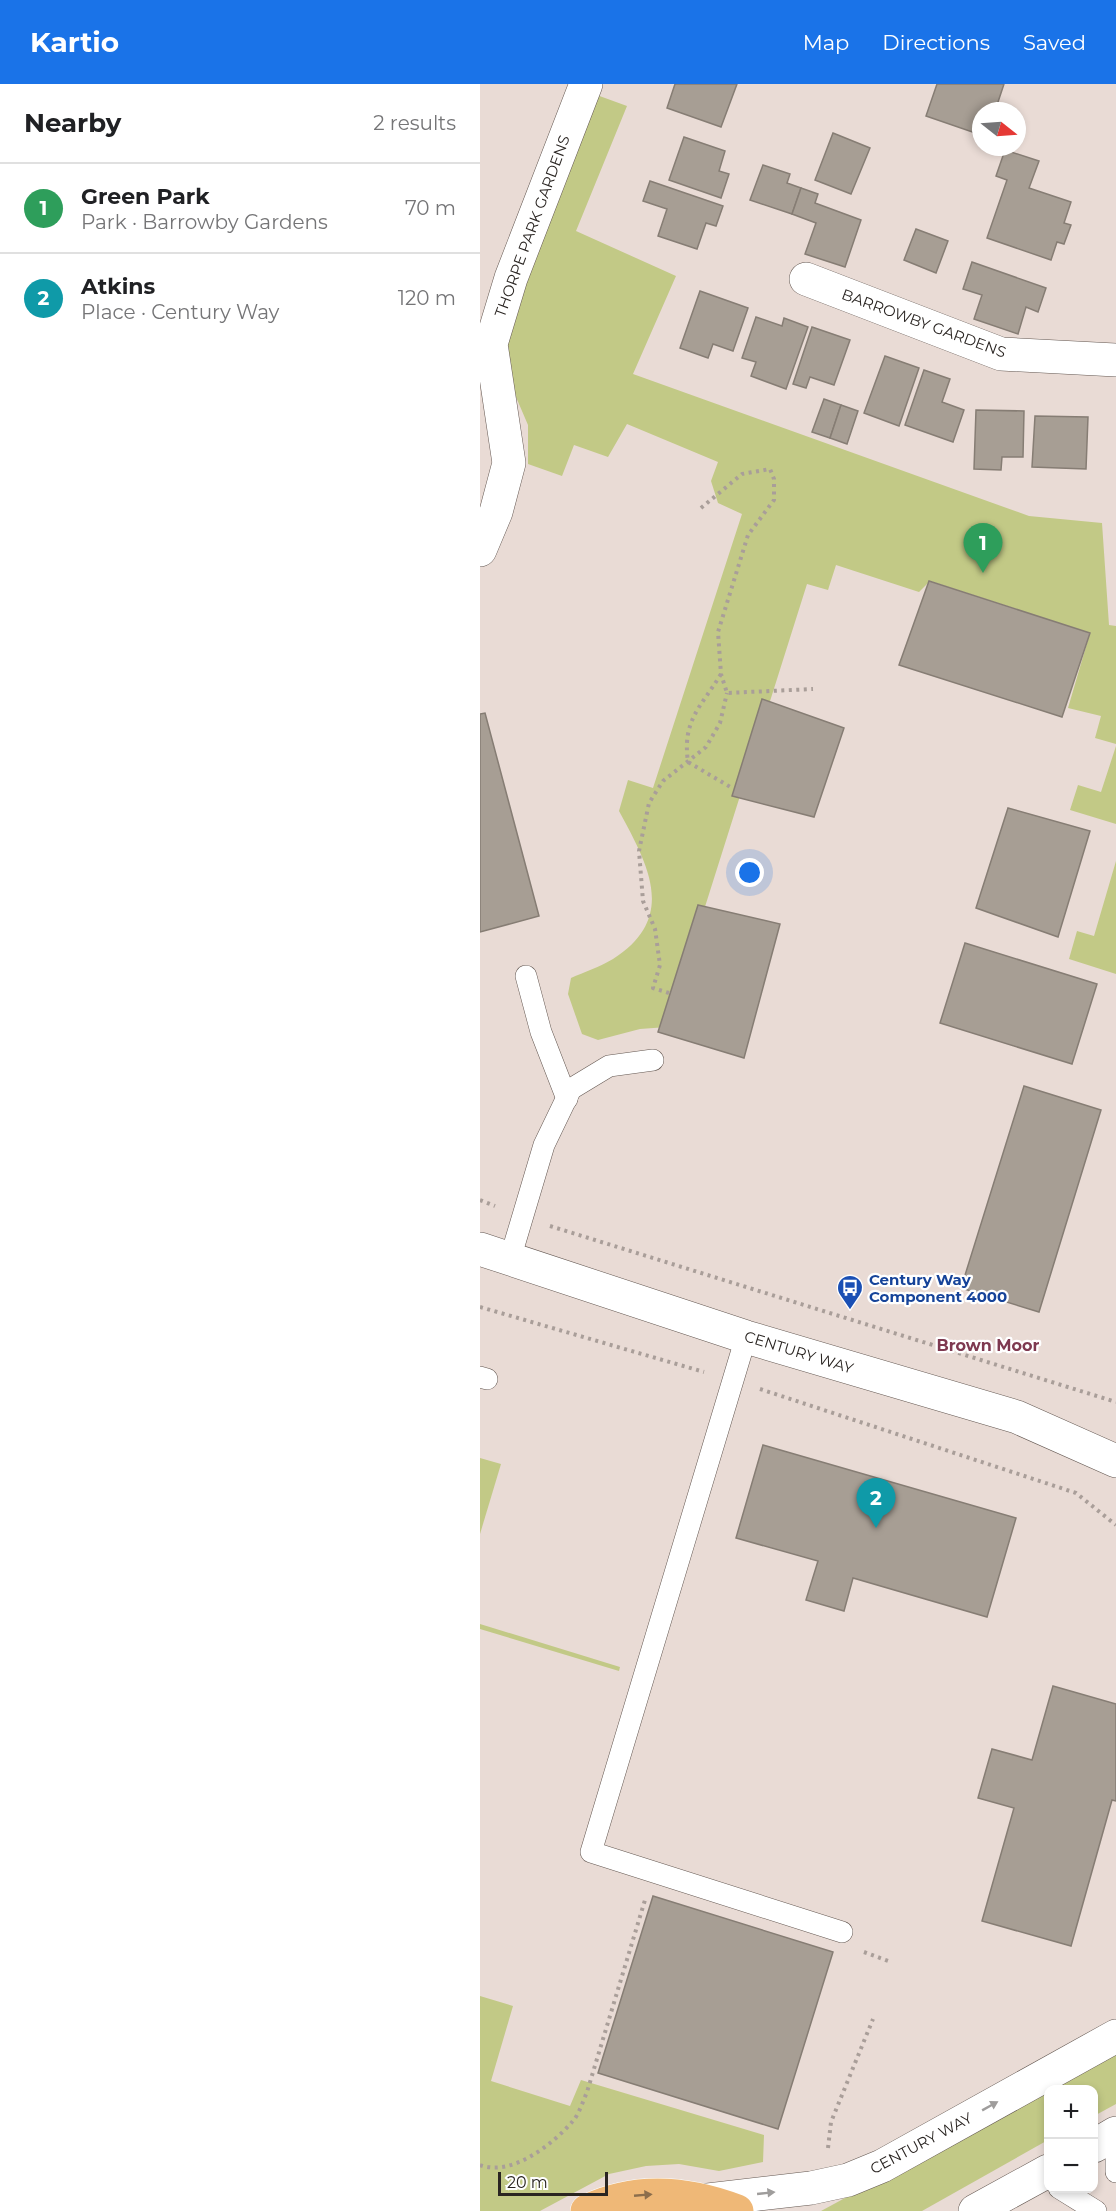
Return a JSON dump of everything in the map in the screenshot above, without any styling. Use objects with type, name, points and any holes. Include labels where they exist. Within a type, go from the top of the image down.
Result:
[{"type":"highway","points":[[587,2211],[625,2197],[666,2193],[723,2206]]},
{"type":"street","name":"THORPE PARK GARDENS","points":[[480,550],[496,512],[509,463],[491,344],[511,278],[586,84]]},
{"type":"street","name":"BARROWBY GARDENS","points":[[806,279],[1001,354],[1116,360]]},
{"type":"street","name":"CENTURY WAY","points":[[495,1254],[746,1337],[1017,1417],[1116,1461]]},
{"type":"street","name":"CENTURY WAY","points":[[723,2206],[848,2180],[882,2166],[1116,2036]]},
{"type":"street","points":[[1098,2144],[1116,2133]]},
{"type":"street","points":[[975,2211],[1044,2182]]},
{"type":"lane","points":[[526,976],[541,1032],[567,1099]]},
{"type":"lane","points":[[495,1254],[523,1217],[544,1145],[571,1089],[609,1066],[653,1060]]},
{"type":"lane","points":[[746,1337],[591,1852],[842,1932]]},
{"type":"lane","points":[[1116,2155],[1116,2172]]},
{"type":"lane","points":[[1066,2193],[1095,2211]]},
{"type":"path","points":[[669,993],[653,988],[660,965],[655,929],[643,901],[639,851],[649,803],[663,781],[706,747],[720,723],[727,693],[721,674],[718,632],[748,535],[774,500],[774,479],[770,469],[742,474],[701,508]]},
{"type":"path","points":[[688,762],[685,740],[692,720],[721,674]]},
{"type":"path","points":[[727,693],[813,690]]},
{"type":"path","points":[[688,762],[732,788]]},
{"type":"path","points":[[480,1200],[523,1217],[1116,1402]]},
{"type":"path","points":[[480,1307],[734,1380],[1076,1493],[1116,1525]]},
{"type":"path","points":[[480,2165],[487,2168],[514,2165],[548,2144],[574,2120],[587,2092],[654,1872]]},
{"type":"path","points":[[824,2185],[831,2122],[873,2019]]},
{"type":"green space","points":[[594,94],[627,106],[576,231],[676,276],[633,374],[1029,516],[1102,523],[1109,625],[1116,626],[1116,744],[1095,738],[1101,716],[1068,708],[1090,633],[930,581],[919,592],[836,565],[828,590],[807,584],[667,1027],[640,1029],[598,1040],[582,1034],[568,994],[571,978],[613,959],[633,943],[646,925],[651,907],[651,889],[647,870],[619,811],[628,780],[653,788],[742,514],[718,503],[711,481],[718,462],[627,424],[608,457],[574,445],[562,476],[528,464],[528,425],[516,397],[505,357],[506,334]]},
{"type":"green space","points":[[1116,746],[1116,824],[1070,810],[1078,785],[1101,792]]},
{"type":"green space","points":[[1116,861],[1116,974],[1069,959],[1077,931],[1094,936]]},
{"type":"green space","points":[[480,1458],[501,1464],[480,1534]]},
{"type":"green space","points":[[480,1624],[620,1667],[619,1671],[480,1629]]},
{"type":"green space","points":[[480,1996],[513,2006],[491,2081],[570,2106],[581,2080],[764,2135],[763,2162],[719,2171],[679,2164],[646,2166],[609,2174],[540,2211],[480,2211]]},
{"type":"green space","points":[[1116,2051],[1116,2104],[1098,2114],[1098,2085],[1053,2085]]},
{"type":"green space","points":[[1044,2090],[1044,2142],[922,2211],[821,2211]]},
{"type":"building","points":[[675,84],[737,84],[721,127],[667,108]]},
{"type":"building","points":[[937,84],[1004,84],[998,102],[972,102],[972,132],[926,116]]},
{"type":"building","points":[[833,133],[870,148],[851,194],[815,180]]},
{"type":"building","points":[[684,137],[725,151],[719,171],[729,174],[721,198],[669,180]]},
{"type":"building","points":[[1003,156],[1024,156],[1039,161],[1029,188],[1071,202],[1064,223],[1071,225],[1064,244],[1057,242],[1051,260],[987,238],[1007,180],[996,176]]},
{"type":"building","points":[[763,165],[790,174],[787,183],[801,188],[792,214],[750,200]]},
{"type":"building","points":[[650,181],[723,206],[716,226],[706,223],[697,249],[658,236],[667,209],[643,201]]},
{"type":"building","points":[[801,188],[818,194],[815,203],[861,220],[845,267],[805,254],[816,223],[792,214]]},
{"type":"building","points":[[916,229],[948,241],[936,273],[904,260]]},
{"type":"building","points":[[972,262],[1046,288],[1038,312],[1026,307],[1018,334],[974,319],[982,295],[963,289]]},
{"type":"building","points":[[700,291],[748,308],[733,351],[713,344],[708,358],[680,348]]},
{"type":"building","points":[[756,317],[782,326],[784,318],[808,327],[786,389],[751,376],[756,362],[742,358]]},
{"type":"building","points":[[812,327],[850,340],[834,385],[810,377],[806,388],[793,384]]},
{"type":"building","points":[[885,356],[919,368],[899,426],[864,413]]},
{"type":"building","points":[[924,370],[950,379],[942,402],[964,410],[953,442],[905,425]]},
{"type":"building","points":[[824,399],[841,405],[830,438],[812,432]]},
{"type":"building","points":[[841,405],[858,411],[847,444],[830,438]]},
{"type":"building","points":[[976,410],[1024,411],[1023,457],[1002,457],[1001,470],[974,469]]},
{"type":"building","points":[[1035,416],[1088,417],[1086,469],[1032,467]]},
{"type":"building","points":[[929,581],[1090,633],[1062,717],[899,665]]},
{"type":"building","points":[[762,699],[844,728],[814,817],[732,796]]},
{"type":"building","points":[[485,713],[539,916],[480,932],[480,714]]},
{"type":"building","points":[[1008,808],[1090,831],[1058,937],[976,908]]},
{"type":"building","points":[[698,905],[780,924],[744,1058],[658,1032]]},
{"type":"building","points":[[965,943],[1097,984],[1072,1064],[940,1023]]},
{"type":"building","points":[[1024,1086],[1101,1110],[1039,1312],[961,1288]]},
{"type":"building","points":[[763,1445],[1016,1518],[987,1617],[853,1578],[844,1611],[806,1600],[818,1561],[736,1538]]},
{"type":"building","points":[[1053,1686],[1116,1704],[1116,1801],[1112,1800],[1071,1946],[982,1921],[1014,1808],[978,1798],[992,1749],[1032,1760]]},
{"type":"building","points":[[653,1896],[833,1952],[778,2129],[598,2073]]},
{"type":"place","name":"Green Park","points":[[983,573]]},
{"type":"place","name":"Century Way Component 4000","points":[[850,1311]]},
{"type":"place","name":"Atkins","points":[[876,1528]]},
{"type":"district","name":"Brown Moor","points":[[988,1345]]}]
